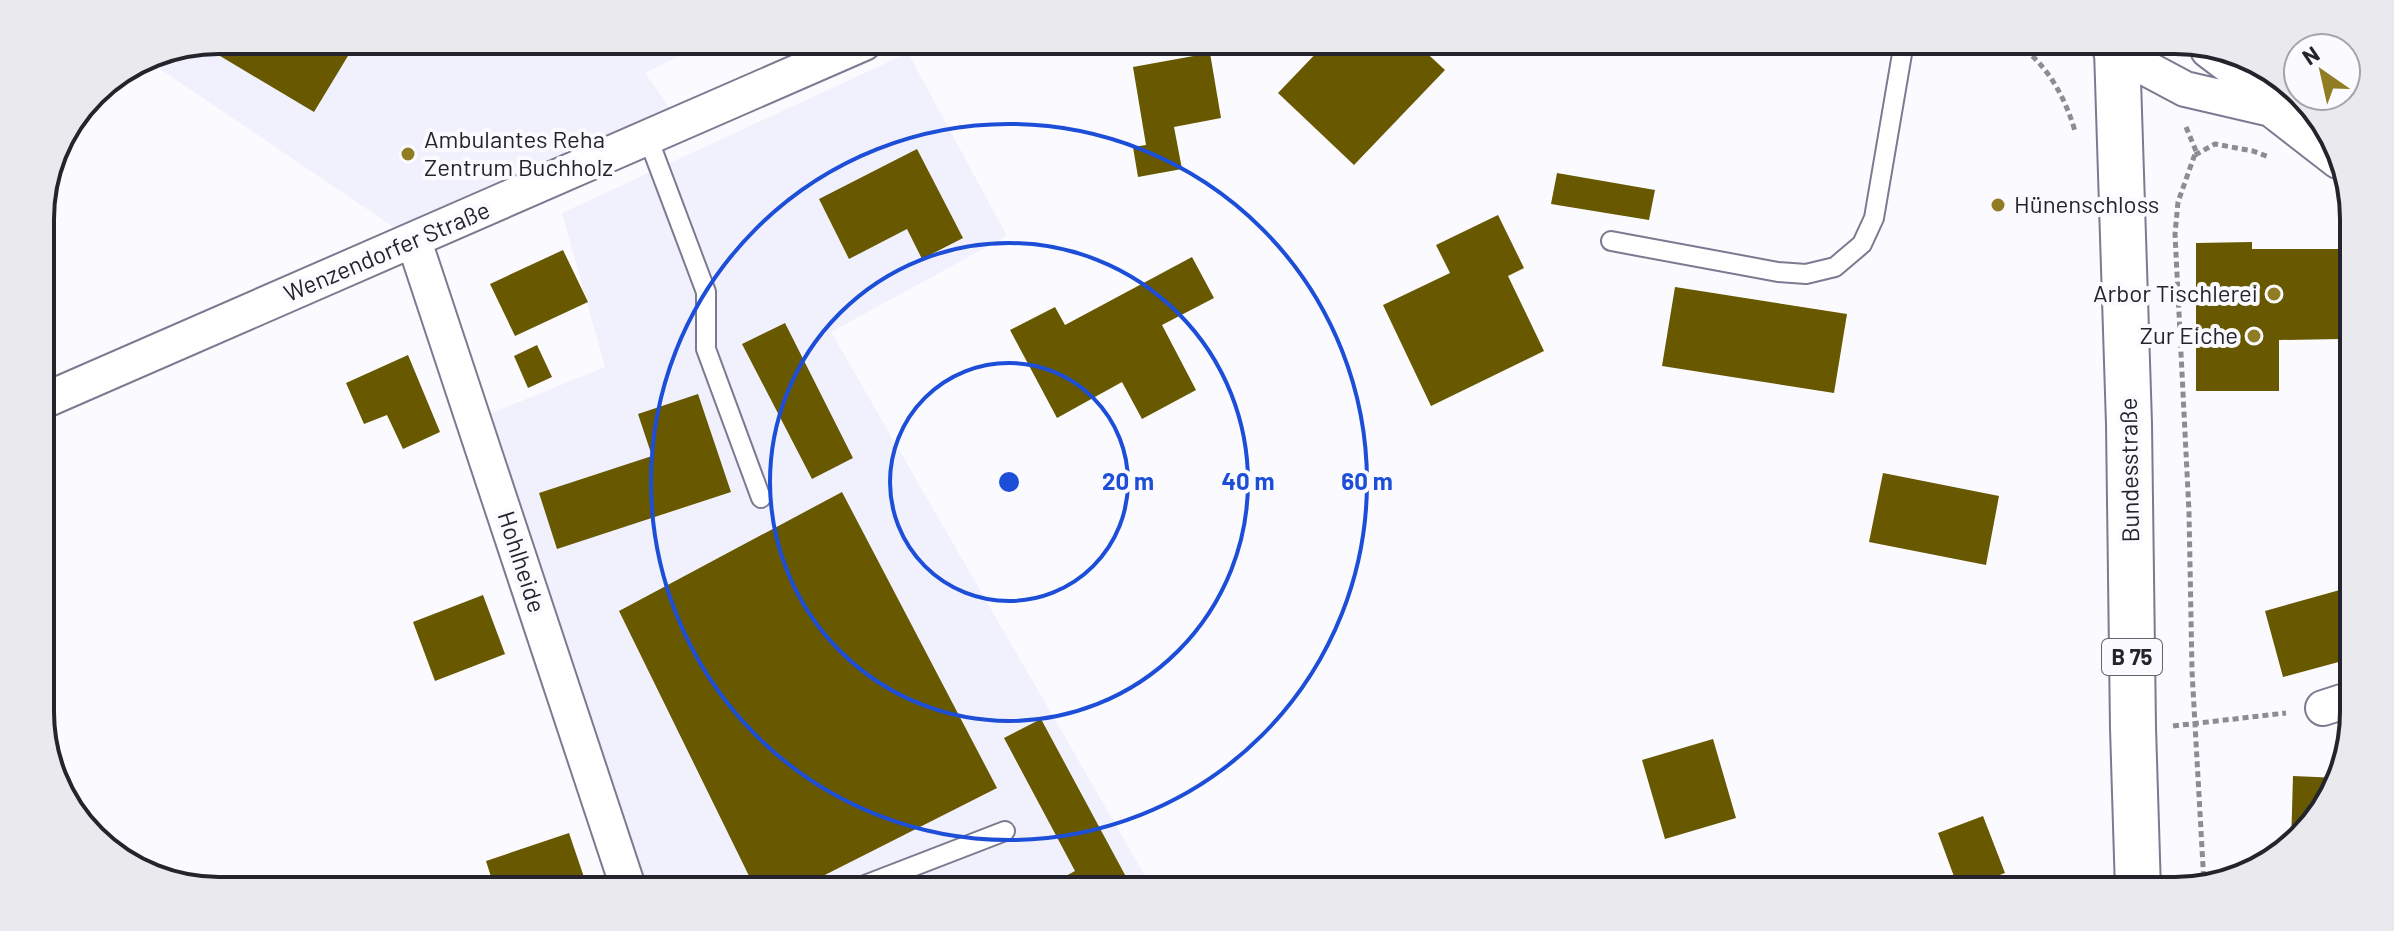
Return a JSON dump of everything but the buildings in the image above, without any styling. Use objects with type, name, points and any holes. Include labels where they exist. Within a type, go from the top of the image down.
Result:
[{"type":"main road","name":"Bundesstraße","points":[[2115,54],[2129,424],[2138,877]]},
{"type":"street","name":"Wenzendorfer Straße","points":[[54,396],[839,54]]},
{"type":"street","points":[[2122,54],[2185,89],[2271,109]]},
{"type":"street","points":[[2223,62],[2271,109],[2325,151]]},
{"type":"street","name":"Hohlheide","points":[[414,241],[625,877]]},
{"type":"lane","points":[[1611,241],[1778,272],[1806,274],[1835,267],[1862,244],[1874,218],[1902,54]]},
{"type":"lane","points":[[648,138],[706,292],[706,349],[761,498]]},
{"type":"lane","points":[[886,877],[1005,831]]},
{"type":"path","points":[[2185,89],[2186,132],[2196,151],[2178,202],[2175,234],[2203,875]]},
{"type":"path","points":[[2195,155],[2215,144],[2253,151],[2286,165],[2328,159]]},
{"type":"path","points":[[2133,728],[2195,724],[2334,704]]},
{"type":"shaded area","points":[[219,54],[684,54],[645,73],[681,124],[414,241],[157,67],[186,57]]},
{"type":"shaded area","points":[[909,54],[1007,236],[831,332],[1146,877],[640,877],[487,415],[605,367],[562,213]]},
{"type":"place","name":"Ambulantes Reha Zentrum Buchholz","points":[[408,154]]},
{"type":"place","name":"Hünenschloss","points":[[1998,205]]},
{"type":"place","name":"Arbor Tischlerei","points":[[2274,294]]},
{"type":"place","name":"Zur Eiche","points":[[2254,336]]}]
